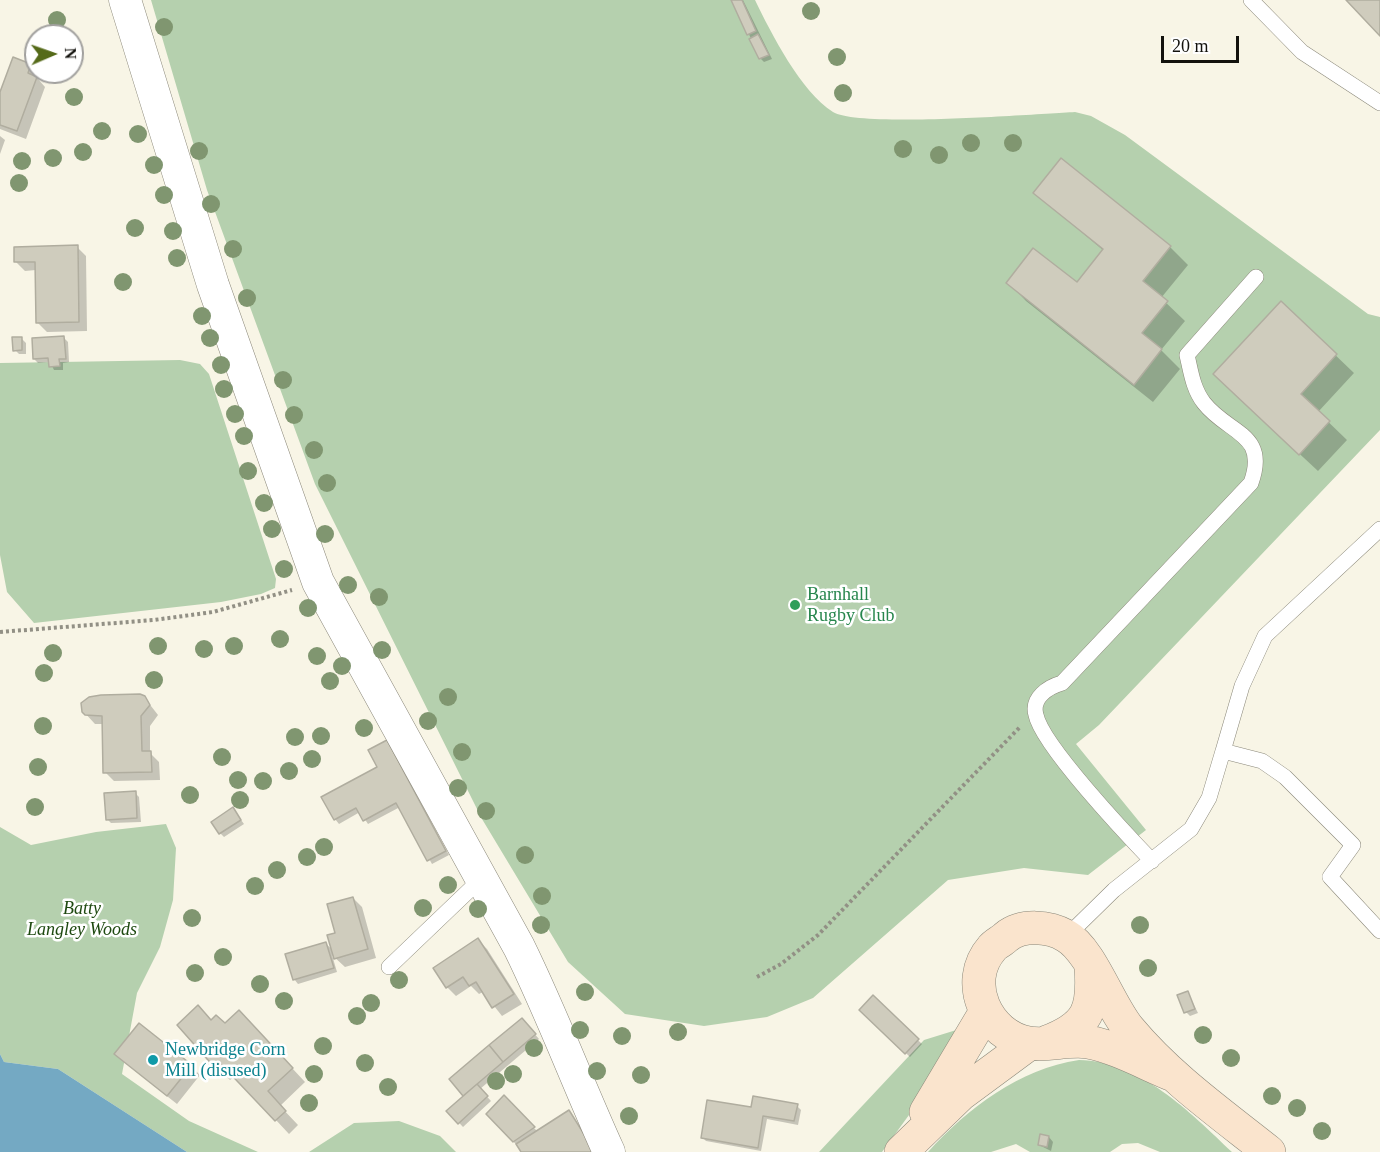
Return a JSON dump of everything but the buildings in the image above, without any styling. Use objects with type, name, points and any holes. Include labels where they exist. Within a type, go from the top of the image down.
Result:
[{"type":"main road","points":[[1173,1075],[1088,1042],[1039,1043],[1012,1038],[998,1029],[985,1013],[979,992],[982,964],[992,949],[1011,933],[1030,928],[1050,929],[1067,936],[1082,949],[1110,1003],[1129,1029],[1173,1075],[1269,1152]]},
{"type":"main road","points":[[905,1147],[961,1094],[1039,1043],[1067,1035],[1084,1019],[1093,997],[1091,965]]},
{"type":"main road","points":[[905,1147],[985,1013]]},
{"type":"street","points":[[124,0],[213,285],[318,582],[481,879],[547,1005],[609,1152]]},
{"type":"lane","points":[[1251,0],[1302,52],[1380,103]]},
{"type":"lane","points":[[1152,861],[1060,756],[1035,715],[1037,702],[1047,688],[1062,683],[1251,483],[1256,468],[1257,454],[1250,442],[1204,404],[1193,385],[1187,355],[1256,277]]},
{"type":"lane","points":[[1067,936],[1114,890],[1191,829],[1209,798],[1242,686],[1265,636],[1380,529]]},
{"type":"lane","points":[[1223,751],[1262,761],[1285,777],[1353,844],[1330,877],[1380,931]]},
{"type":"lane","points":[[389,967],[481,879]]},
{"type":"path","points":[[0,632],[154,620],[213,612],[318,582]]},
{"type":"path","points":[[757,976],[781,964],[818,935],[1020,727],[1035,715]]},
{"type":"green space","name":"Barnhall Rugby Club","points":[[151,0],[755,0],[778,45],[798,76],[821,103],[833,112],[849,117],[910,120],[1075,112],[1091,116],[1125,135],[1368,314],[1380,317],[1380,430],[1099,725],[1076,744],[1146,830],[1088,875],[1024,868],[948,880],[813,998],[767,1017],[704,1026],[625,1014],[568,962],[482,819],[315,484],[207,190]]},
{"type":"green space","points":[[180,360],[200,364],[209,374],[276,579],[275,588],[261,594],[221,602],[34,623],[7,592],[0,555],[0,363]]},
{"type":"green space","name":"Batty Langley Woods","points":[[166,824],[176,848],[173,900],[160,947],[137,993],[122,1074],[189,1121],[258,1152],[187,1152],[58,1069],[4,1062],[0,1054],[0,827],[31,845],[96,832]]},
{"type":"green space","points":[[966,1027],[917,1104],[882,1152],[819,1152],[924,1040]]},
{"type":"green space","points":[[1079,1060],[1123,1069],[1163,1091],[1232,1152],[1160,1152],[1138,1143],[1122,1144],[1110,1152],[1030,1152],[1016,1144],[991,1152],[928,1152],[960,1120],[1015,1081],[1057,1065]]},
{"type":"green space","points":[[399,1121],[440,1136],[456,1152],[309,1152],[354,1123]]},
{"type":"water","points":[[0,1054],[4,1062],[58,1069],[187,1152],[0,1152]]},
{"type":"place","name":"Barnhall Rugby Club","points":[[795,605]]},
{"type":"place","name":"Newbridge Corn Mill (disused)","points":[[153,1060]]}]
